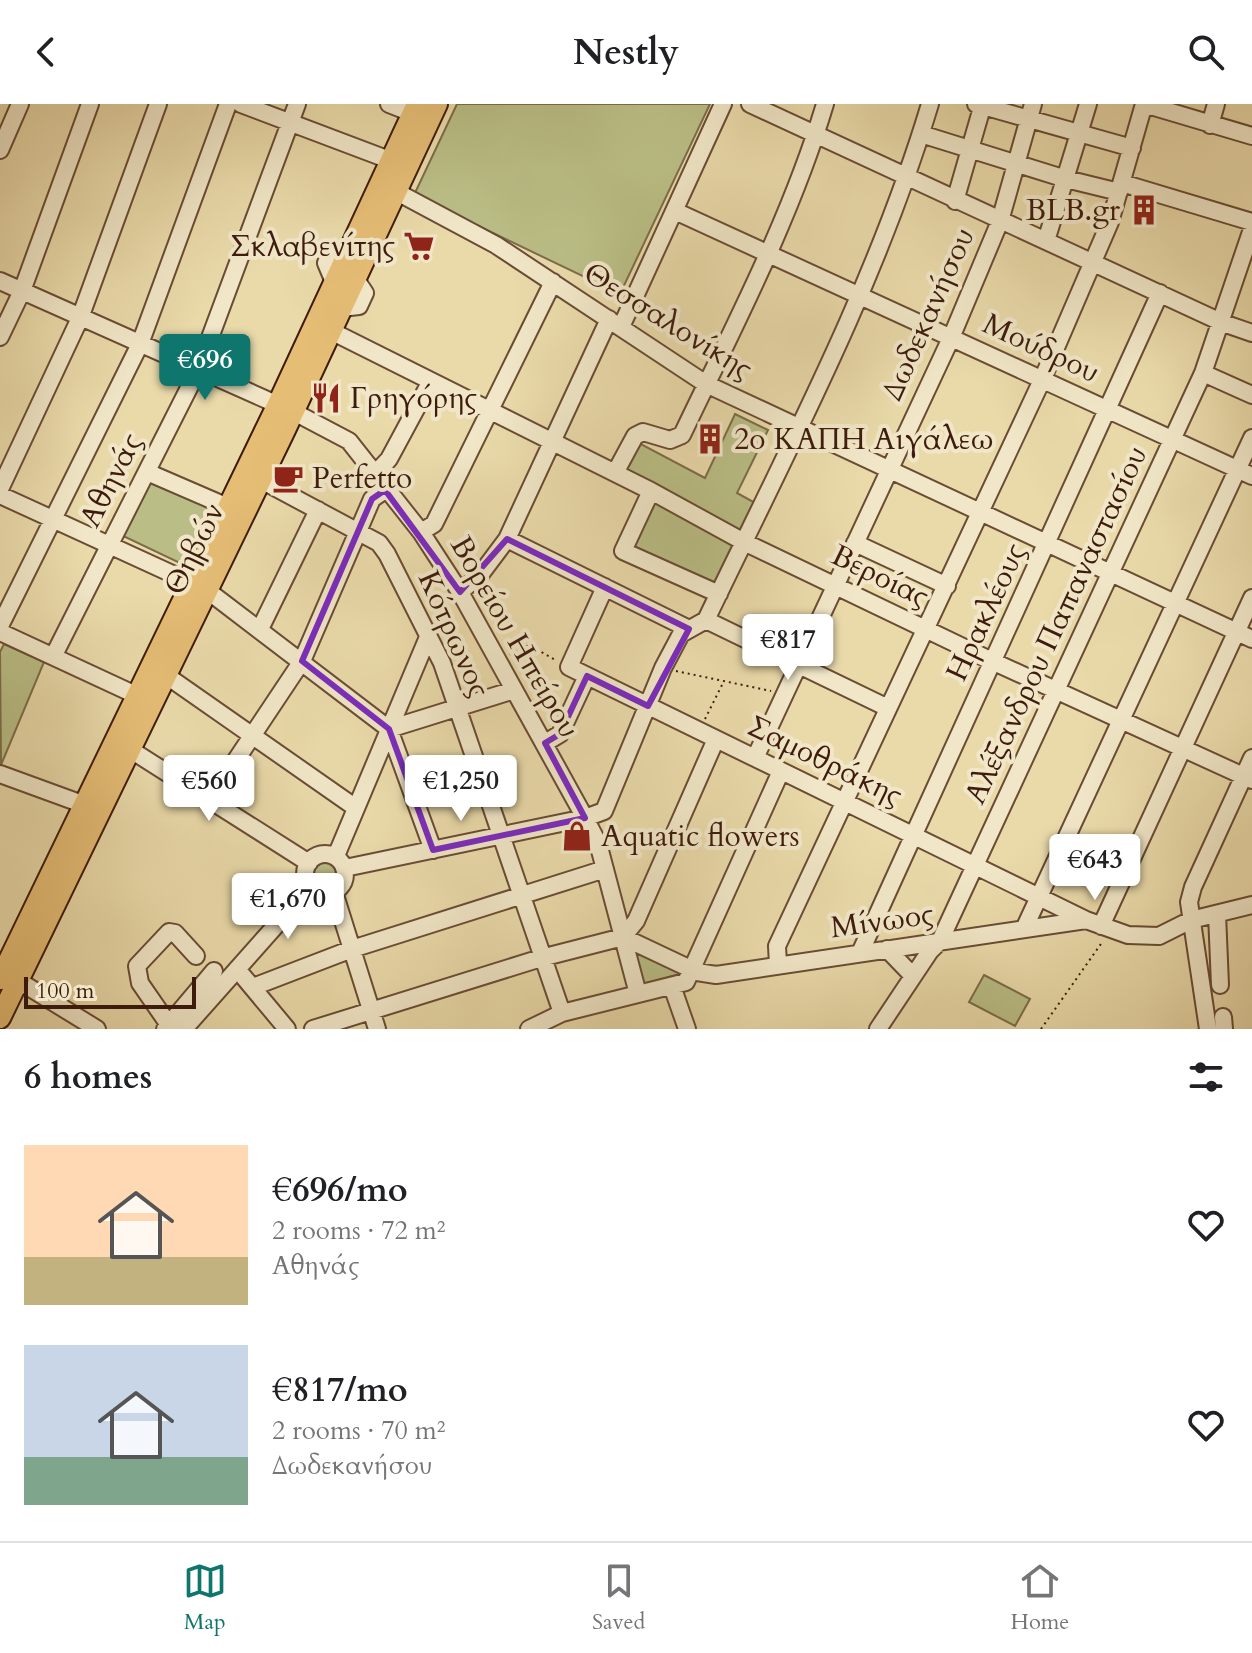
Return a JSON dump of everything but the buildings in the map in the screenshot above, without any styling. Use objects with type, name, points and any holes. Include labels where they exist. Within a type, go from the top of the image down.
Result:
[{"type":"main road","name":"Θηβών","points":[[0,1018],[6,976],[85,805],[138,696],[261,480],[334,282],[349,250],[398,164],[437,104]]},
{"type":"main road","name":"Θηβών","points":[[6,976],[131,750],[167,676],[228,507],[331,331],[395,191],[398,164],[414,109]]},
{"type":"street","points":[[0,150],[20,104]]},
{"type":"street","points":[[0,337],[22,291],[90,104]]},
{"type":"street","points":[[158,104],[80,318],[0,492],[200,587],[260,629],[389,729],[433,850]]},
{"type":"street","points":[[138,696],[0,629],[140,344],[228,104]]},
{"type":"street","points":[[241,104],[294,112],[398,164]]},
{"type":"street","points":[[389,104],[414,109]]},
{"type":"street","points":[[460,592],[480,575],[507,539],[551,442],[675,211],[723,104]]},
{"type":"street","points":[[750,104],[955,201],[1223,323],[1252,333]]},
{"type":"street","points":[[615,473],[635,436],[643,432],[670,440],[682,435],[766,253],[815,136],[825,104]]},
{"type":"street","points":[[428,637],[356,808],[340,862],[344,881],[334,892],[326,894],[310,887],[306,876],[309,863],[320,854],[340,862],[433,850],[585,818],[604,811],[663,668],[681,634],[706,620],[799,427],[859,296],[907,179],[930,104]]},
{"type":"street","points":[[1046,241],[1088,104]]},
{"type":"street","points":[[778,965],[777,946],[982,513],[1093,262],[1121,188],[1144,104],[1252,136]]},
{"type":"street","points":[[1210,125],[1216,104]]},
{"type":"street","points":[[955,201],[981,105],[1031,112],[1079,135],[1132,148]]},
{"type":"street","name":"Αθηνάς","points":[[54,655],[198,370],[294,112]]},
{"type":"street","name":"Δωδεκανήσου","points":[[755,758],[951,338],[1000,221],[1031,112]]},
{"type":"street","points":[[921,134],[1066,179],[1121,188],[1252,222]]},
{"type":"street","name":"Θεσσαλονίκης","points":[[395,191],[476,233],[706,384],[1244,636]]},
{"type":"street","name":"Μούδρου","points":[[675,211],[1245,473]]},
{"type":"street","name":"Αλέξανδρου Παπαναστασίου","points":[[878,1029],[940,941],[1203,373],[1223,323],[1252,229]]},
{"type":"street","name":"Βορείου Ηπείρου","points":[[0,281],[286,409],[349,441],[421,532],[460,592],[585,818],[598,843],[638,994]]},
{"type":"street","points":[[421,532],[434,524],[553,282]]},
{"type":"street","name":"Ηρακλέους","points":[[860,953],[1160,293]]},
{"type":"street","name":"Βεροίας","points":[[331,331],[651,491],[744,542],[994,662],[1248,778]]},
{"type":"street","points":[[1203,373],[1252,395]]},
{"type":"street","points":[[375,474],[389,459],[431,381]]},
{"type":"street","points":[[1024,929],[1176,604],[1245,473],[1252,438]]},
{"type":"street","points":[[147,472],[228,507]]},
{"type":"street","name":"Κότρωνος","points":[[261,480],[379,543],[387,554],[428,637],[457,708],[562,1013]]},
{"type":"street","points":[[210,799],[302,661],[372,499],[385,490]]},
{"type":"street","points":[[651,491],[623,551],[719,594]]},
{"type":"street","points":[[260,629],[318,510]]},
{"type":"street","points":[[507,539],[689,629]]},
{"type":"street","points":[[855,543],[947,586]]},
{"type":"street","points":[[569,667],[605,587]]},
{"type":"street","points":[[1099,925],[1182,747],[1244,636],[1252,598]]},
{"type":"street","points":[[706,620],[888,708]]},
{"type":"street","name":"Σαμοθράκης","points":[[569,667],[1099,925]]},
{"type":"street","points":[[167,676],[356,808]]},
{"type":"street","points":[[545,743],[560,734],[587,676]]},
{"type":"street","points":[[389,729],[514,690]]},
{"type":"street","points":[[313,1029],[541,958],[623,937],[636,921],[716,739]]},
{"type":"street","points":[[131,750],[309,863]]},
{"type":"street","points":[[1208,1029],[1194,919],[1189,902],[1193,887],[1248,778],[1252,758]]},
{"type":"street","points":[[529,1029],[562,1013],[686,982],[781,771]]},
{"type":"street","points":[[0,774],[85,805]]},
{"type":"street","points":[[253,987],[352,949],[605,869]]},
{"type":"street","points":[[173,1028],[237,969],[310,887]]},
{"type":"street","points":[[334,892],[377,1029]]},
{"type":"street","name":"Μίνωος","points":[[691,970],[716,975],[1024,929],[1099,925],[1128,935],[1159,936],[1194,919],[1252,905]]},
{"type":"street","points":[[1217,914],[1220,985]]},
{"type":"street","points":[[173,1028],[140,983],[137,966],[169,932],[175,933],[196,956]]},
{"type":"street","points":[[623,937],[691,970]]},
{"type":"street","points":[[887,949],[913,976]]},
{"type":"street","points":[[237,969],[287,1029]]},
{"type":"street","points":[[173,1028],[214,971]]},
{"type":"street","points":[[6,976],[97,1029]]},
{"type":"street","points":[[672,986],[687,1029]]},
{"type":"path","points":[[499,661],[529,645],[569,667]]},
{"type":"path","points":[[663,668],[722,684],[756,687],[784,695]]},
{"type":"path","points":[[699,731],[722,684]]},
{"type":"path","points":[[1041,1029],[1099,925]]},
{"type":"highlighted area","points":[[385,490],[460,592],[507,539],[689,629],[648,706],[587,676],[560,734],[545,743],[585,818],[433,850],[389,729],[302,661],[372,499]]},
{"type":"green space","points":[[457,104],[710,104],[620,294],[414,195]]},
{"type":"green space","points":[[735,414],[768,430],[737,493],[757,504],[717,589],[631,549],[658,490],[623,473],[639,443],[705,478]]},
{"type":"green space","points":[[152,466],[217,497],[184,565],[119,534]]},
{"type":"green space","points":[[4,644],[44,662],[1,765],[0,652]]},
{"type":"green space","points":[[326,857],[338,861],[342,873],[338,885],[326,889],[314,885],[310,873],[314,861]]},
{"type":"green space","points":[[635,951],[681,973],[643,984]]},
{"type":"green space","points":[[984,975],[1030,999],[1015,1026],[969,1002]]},
{"type":"place","name":"BLB.gr","points":[[1144,210]]},
{"type":"place","name":"Σκλαβενίτης","points":[[419,246]]},
{"type":"place","name":"Γρηγόρης","points":[[326,398]]},
{"type":"place","name":"2ο ΚΑΠΗ Αιγάλεω","points":[[710,439]]},
{"type":"place","name":"Perfetto","points":[[288,478]]},
{"type":"place","name":"Aquatic flowers","points":[[577,836]]}]
